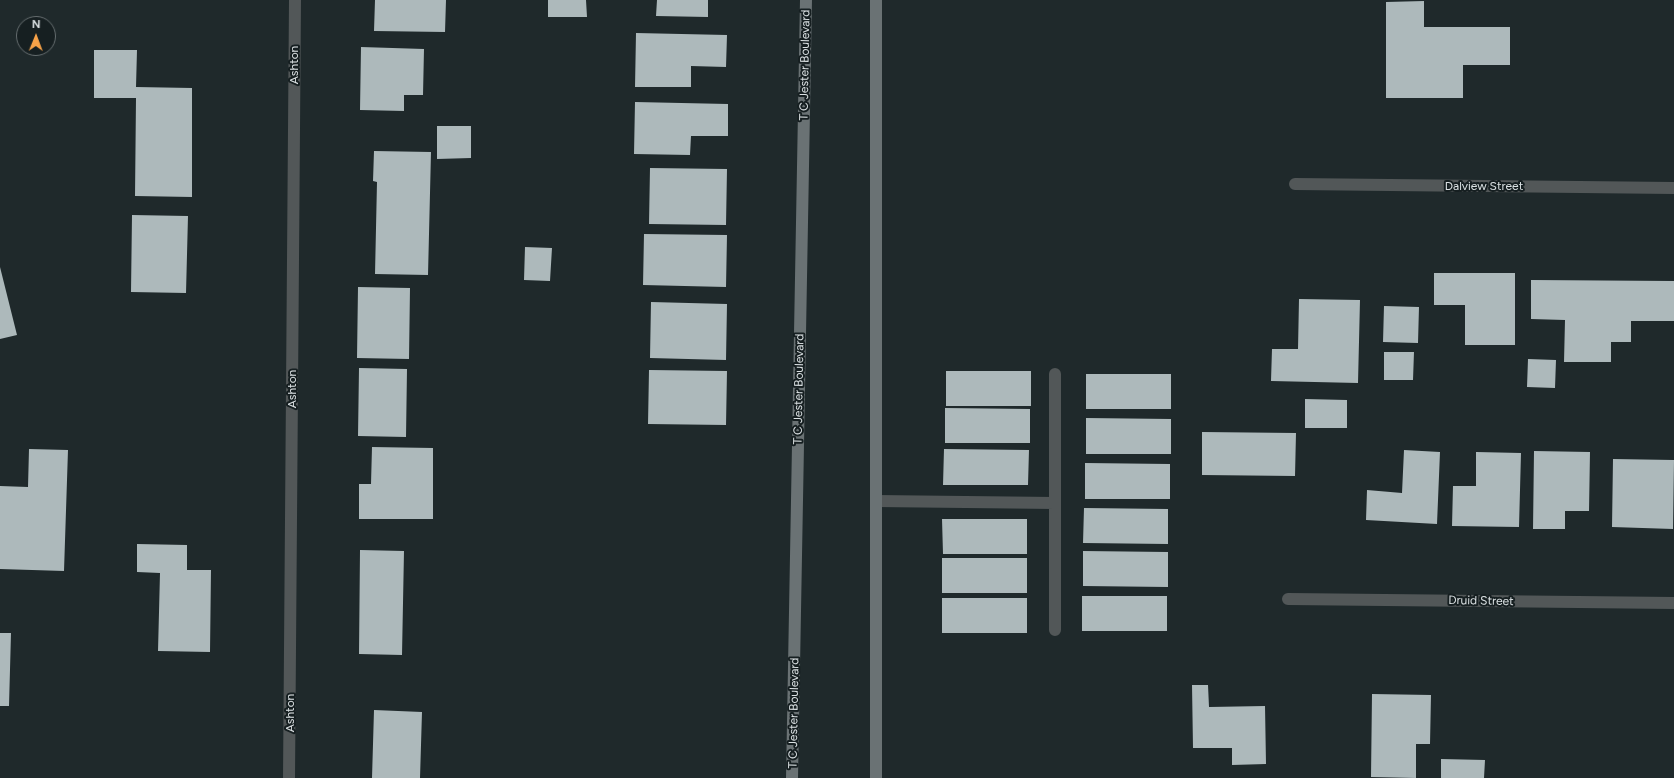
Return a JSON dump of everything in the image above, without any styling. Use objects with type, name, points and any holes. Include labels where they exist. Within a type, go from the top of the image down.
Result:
[{"type":"main road","name":"T C Jester Boulevard","points":[[792,778],[806,0]]},
{"type":"main road","points":[[876,0],[876,778]]},
{"type":"street","name":"Ashton","points":[[290,778],[295,0]]},
{"type":"street","name":"Dalview Street","points":[[1295,184],[1674,188]]},
{"type":"street","points":[[1055,374],[1055,630]]},
{"type":"street","points":[[876,502],[1055,503]]},
{"type":"street","name":"Druid Street","points":[[1288,599],[1674,603]]},
{"type":"building","points":[[375,0],[446,0],[445,32],[374,31]]},
{"type":"building","points":[[548,0],[586,0],[587,17],[548,17]]},
{"type":"building","points":[[657,0],[708,0],[708,17],[656,16]]},
{"type":"building","points":[[1424,1],[1424,27],[1510,27],[1510,65],[1463,65],[1463,98],[1386,98],[1386,2]]},
{"type":"building","points":[[636,33],[727,35],[726,67],[691,66],[691,87],[635,87]]},
{"type":"building","points":[[361,47],[424,49],[423,95],[404,95],[404,111],[360,110]]},
{"type":"building","points":[[94,50],[137,50],[136,87],[192,88],[192,197],[135,196],[136,98],[94,98]]},
{"type":"building","points":[[635,102],[728,104],[728,136],[691,136],[690,155],[634,154]]},
{"type":"building","points":[[437,126],[471,126],[471,158],[437,159]]},
{"type":"building","points":[[374,151],[431,152],[428,275],[375,274],[377,182],[373,181]]},
{"type":"building","points":[[650,168],[727,169],[726,225],[649,224]]},
{"type":"building","points":[[132,215],[188,216],[186,293],[131,292]]},
{"type":"building","points":[[644,234],[727,235],[726,287],[643,285]]},
{"type":"building","points":[[525,247],[552,248],[550,281],[524,280]]},
{"type":"building","points":[[0,267],[17,335],[0,339]]},
{"type":"building","points":[[1434,273],[1515,273],[1515,345],[1465,345],[1465,305],[1434,305]]},
{"type":"building","points":[[1531,280],[1674,281],[1674,321],[1631,321],[1631,342],[1611,342],[1611,362],[1564,362],[1565,320],[1531,319]]},
{"type":"building","points":[[358,287],[410,288],[409,359],[357,358]]},
{"type":"building","points":[[1299,299],[1360,300],[1358,383],[1271,381],[1272,349],[1298,349]]},
{"type":"building","points":[[651,302],[727,304],[726,360],[650,358]]},
{"type":"building","points":[[1384,306],[1419,307],[1418,343],[1383,342]]},
{"type":"building","points":[[1384,352],[1414,352],[1413,380],[1384,380]]},
{"type":"building","points":[[1528,359],[1556,360],[1555,388],[1527,387]]},
{"type":"building","points":[[359,368],[407,369],[406,437],[358,436]]},
{"type":"building","points":[[649,370],[727,371],[726,425],[648,424]]},
{"type":"building","points":[[946,371],[1031,371],[1031,406],[946,406]]},
{"type":"building","points":[[1086,374],[1171,374],[1171,409],[1086,409]]},
{"type":"building","points":[[1305,399],[1347,400],[1347,428],[1305,428]]},
{"type":"building","points":[[945,408],[1030,409],[1030,443],[945,443]]},
{"type":"building","points":[[1086,418],[1171,419],[1171,454],[1086,454]]},
{"type":"building","points":[[1202,432],[1296,433],[1295,476],[1202,475]]},
{"type":"building","points":[[372,447],[433,448],[433,519],[359,519],[359,484],[371,484]]},
{"type":"building","points":[[29,449],[68,450],[64,571],[0,569],[0,486],[28,487]]},
{"type":"building","points":[[944,449],[1029,450],[1028,485],[943,485]]},
{"type":"building","points":[[1404,450],[1440,452],[1437,524],[1366,520],[1367,490],[1402,493]]},
{"type":"building","points":[[1534,451],[1590,452],[1589,511],[1565,511],[1565,529],[1533,529]]},
{"type":"building","points":[[1476,452],[1521,453],[1519,527],[1452,526],[1453,486],[1476,486]]},
{"type":"building","points":[[1613,459],[1674,460],[1673,529],[1612,527]]},
{"type":"building","points":[[1085,463],[1170,464],[1170,499],[1085,499]]},
{"type":"building","points":[[1084,508],[1168,509],[1168,544],[1083,543]]},
{"type":"building","points":[[942,519],[1027,519],[1027,554],[943,554]]},
{"type":"building","points":[[137,544],[187,545],[187,570],[211,570],[210,652],[158,651],[160,573],[137,572]]},
{"type":"building","points":[[360,550],[404,551],[402,655],[359,654]]},
{"type":"building","points":[[1083,551],[1168,552],[1168,587],[1083,586]]},
{"type":"building","points":[[942,558],[1027,558],[1027,593],[942,593]]},
{"type":"building","points":[[1082,596],[1167,596],[1167,631],[1082,631]]},
{"type":"building","points":[[942,598],[1027,598],[1027,633],[942,633]]},
{"type":"building","points":[[0,633],[11,633],[9,706],[0,706]]},
{"type":"building","points":[[1192,685],[1208,685],[1209,707],[1265,706],[1266,764],[1232,765],[1232,748],[1193,748]]},
{"type":"building","points":[[1372,694],[1431,695],[1430,744],[1416,744],[1416,778],[1371,777]]},
{"type":"building","points":[[374,710],[422,712],[420,778],[372,778]]},
{"type":"building","points":[[1441,759],[1485,760],[1484,778],[1441,778]]}]
